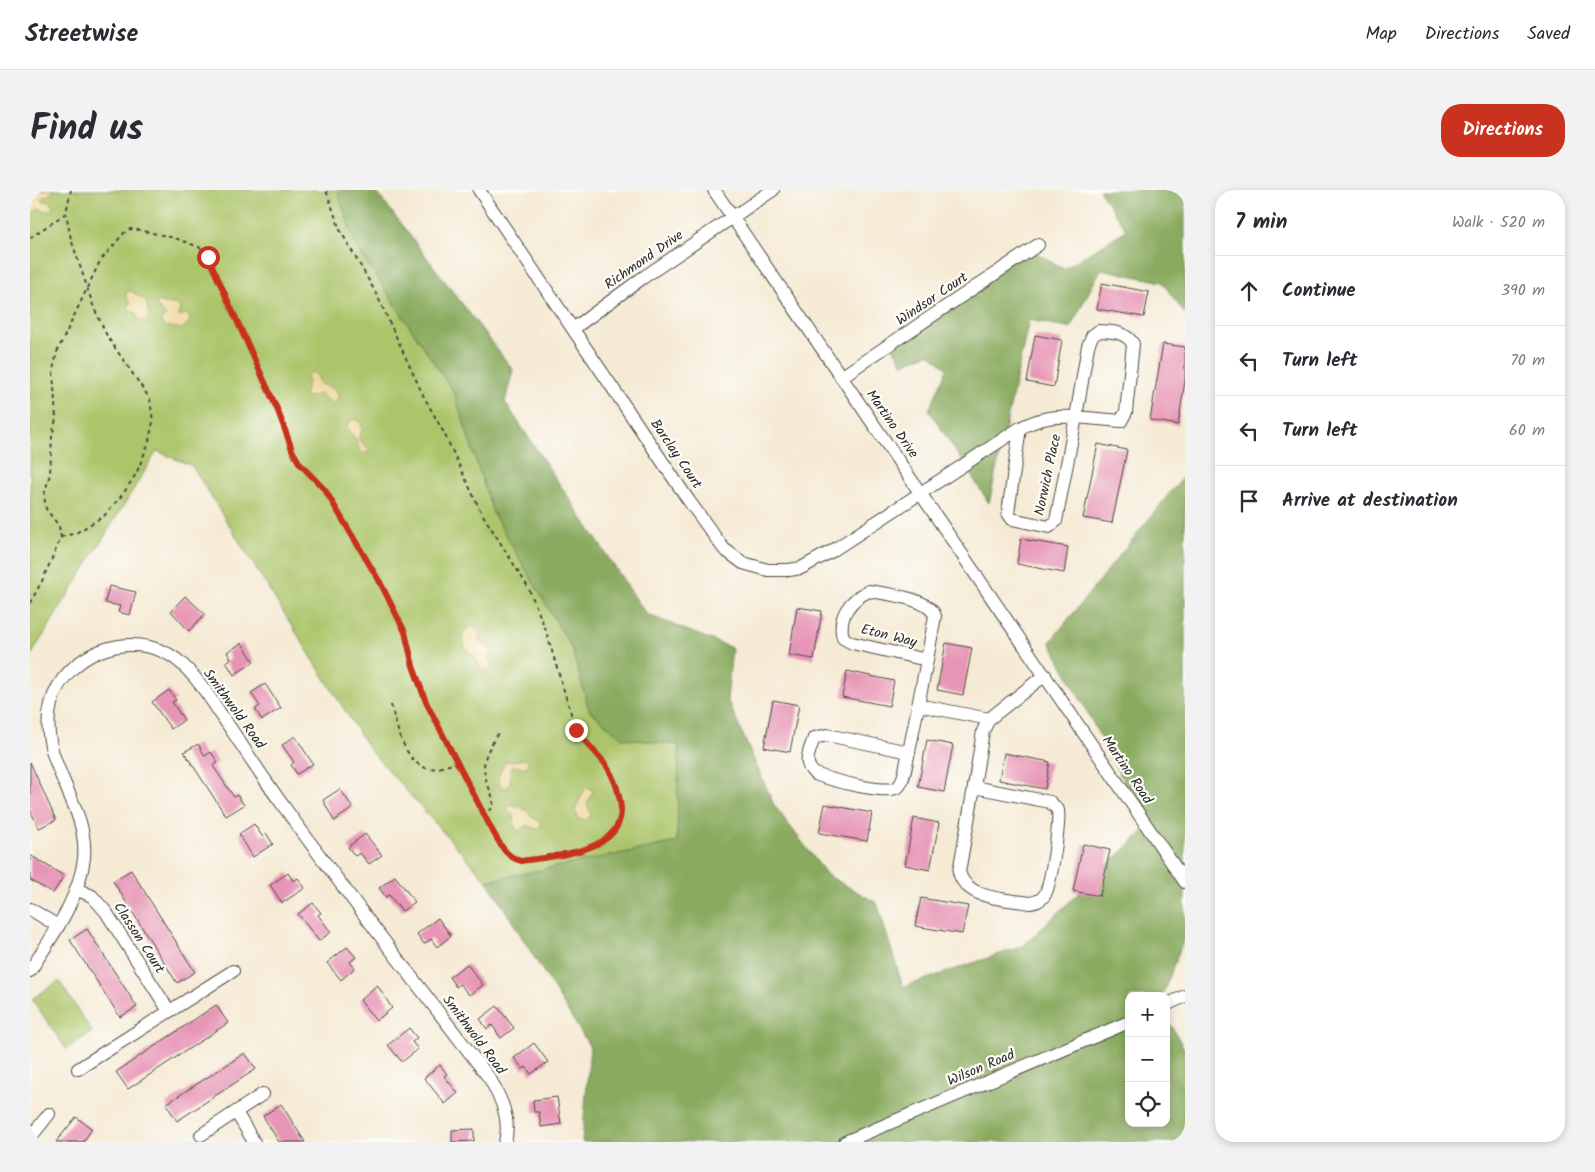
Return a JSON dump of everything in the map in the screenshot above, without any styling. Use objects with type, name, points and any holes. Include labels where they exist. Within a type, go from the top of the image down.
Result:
[{"type":"street","name":"Barclay Court","points":[[479,190],[707,525],[724,549],[743,563],[768,570],[801,568],[832,552],[921,494]]},
{"type":"street","name":"Martino Drive","points":[[714,190],[1045,675]]},
{"type":"street","name":"Richmond Drive","points":[[573,329],[773,190]]},
{"type":"street","name":"Windsor Court","points":[[841,377],[1038,245]]},
{"type":"street","name":"Norwich Place","points":[[921,494],[1020,428],[1038,419],[1058,416],[1076,418],[1121,420],[1126,412],[1133,362],[1133,344],[1129,337],[1119,332],[1099,331],[1092,336],[1088,346],[1076,418],[1056,521],[1049,527],[1012,519],[1008,512],[1020,428]]},
{"type":"street","name":"Eton Way","points":[[908,752],[827,735],[814,738],[806,761],[808,768],[815,774],[883,790],[896,789],[900,785],[908,752],[918,705],[927,660],[935,616],[933,610],[923,602],[870,591],[851,602],[841,631],[843,638],[852,643],[927,660]]},
{"type":"street","name":"Smithwold Road","points":[[30,971],[70,906],[84,856],[77,812],[48,744],[47,729],[51,703],[61,682],[76,663],[88,655],[117,646],[143,646],[154,649],[174,658],[208,695],[281,803],[490,1079],[502,1101],[506,1120],[505,1142]]},
{"type":"street","points":[[974,787],[1050,802],[1058,810],[1049,885],[1038,902],[1030,903],[978,894],[965,885],[960,878],[959,872],[974,787],[984,732],[989,719],[1045,675]]},
{"type":"street","name":"Martino Road","points":[[1045,675],[1185,882]]},
{"type":"street","points":[[918,705],[989,719]]},
{"type":"street","name":"Classon Court","points":[[76,889],[92,896],[106,912],[169,1012]]},
{"type":"street","points":[[30,909],[58,926]]},
{"type":"street","points":[[78,1070],[233,971]]},
{"type":"street","points":[[1170,1003],[1185,996]]},
{"type":"street","name":"Wilson Road","points":[[845,1142],[1125,1024]]},
{"type":"street","points":[[201,1135],[263,1094]]},
{"type":"street","points":[[236,1112],[254,1142]]},
{"type":"street","points":[[30,1138],[49,1114]]},
{"type":"path","points":[[61,538],[76,533],[104,516],[123,494],[136,474],[148,445],[153,422],[150,400],[107,336],[87,289],[70,239],[66,213],[71,190]]},
{"type":"path","points":[[30,603],[61,538],[59,526],[46,509],[44,495],[50,474],[52,436],[56,419],[53,370],[57,352],[100,261],[113,244],[130,229],[175,238],[198,248],[208,257],[278,411],[293,452],[300,464],[314,476],[330,498],[381,584],[405,632],[418,680],[457,763],[502,849],[511,858],[521,861],[587,848],[604,842],[617,829],[622,810],[617,788],[606,765],[576,730],[545,628],[528,587],[481,512],[444,433],[422,395],[376,293],[340,230],[326,190]]},
{"type":"path","points":[[30,238],[66,213]]},
{"type":"path","points":[[391,705],[402,740],[409,754],[419,765],[428,768],[457,763]]},
{"type":"path","points":[[481,809],[488,811],[493,808],[494,801],[483,766],[486,754],[498,733]]},
{"type":"green space","points":[[30,190],[342,190],[338,193],[356,246],[454,392],[493,513],[572,649],[589,710],[622,738],[679,745],[677,842],[487,881],[369,749],[192,466],[157,451],[30,657]]},
{"type":"green space","points":[[342,190],[375,190],[513,370],[505,402],[646,614],[732,648],[727,699],[774,805],[827,875],[877,903],[903,987],[1023,946],[1148,827],[1050,642],[1185,474],[1185,936],[1164,992],[1125,992],[1125,1127],[1170,1127],[1170,1024],[1185,1050],[1185,1142],[582,1142],[590,1047],[487,881],[677,842],[679,745],[622,738],[589,710],[572,649],[493,513],[454,393],[356,246],[338,193]]},
{"type":"green space","points":[[1099,190],[1185,190],[1185,314],[1162,282],[1101,269],[1070,328],[1029,320],[989,503],[929,410],[947,369],[929,353],[903,364],[889,341],[1026,247],[1064,269],[1126,230]]},
{"type":"green space","points":[[59,981],[92,1032],[66,1049],[32,999]]},
{"type":"sand","points":[[30,190],[54,190],[51,194],[41,198],[42,201],[51,202],[53,207],[51,210],[45,211],[38,208],[30,216]]},
{"type":"sand","points":[[127,291],[131,291],[146,301],[149,316],[145,322],[138,320],[136,313],[128,309],[130,302],[126,297]]},
{"type":"sand","points":[[158,301],[166,304],[177,304],[180,308],[178,316],[188,314],[190,321],[182,329],[163,326],[161,321],[166,315],[156,306]]},
{"type":"sand","points":[[311,372],[317,375],[320,384],[331,387],[338,393],[338,400],[332,403],[320,394],[310,397],[304,396],[308,383],[307,376]]},
{"type":"sand","points":[[354,419],[361,423],[362,430],[358,439],[369,449],[368,453],[361,452],[354,437],[347,429],[347,424]]},
{"type":"sand","points":[[472,627],[480,631],[479,643],[492,648],[491,654],[487,658],[493,666],[490,671],[480,669],[474,656],[465,648],[462,635],[467,628]]},
{"type":"sand","points":[[525,759],[529,761],[527,767],[513,766],[510,770],[508,788],[500,787],[498,777],[505,762]]},
{"type":"sand","points":[[586,786],[593,791],[587,804],[591,814],[586,820],[578,819],[575,810]]},
{"type":"sand","points":[[511,804],[527,810],[533,818],[541,822],[541,827],[535,829],[527,825],[520,831],[517,830],[513,824],[515,818],[507,809]]},
{"type":"building","points":[[1102,283],[1149,292],[1144,317],[1097,309]]},
{"type":"building","points":[[1035,335],[1062,340],[1054,387],[1027,382]]},
{"type":"building","points":[[1163,344],[1185,347],[1185,381],[1178,425],[1150,420]]},
{"type":"building","points":[[1098,444],[1127,450],[1112,523],[1083,518]]},
{"type":"building","points":[[1021,539],[1068,547],[1064,573],[1017,564]]},
{"type":"building","points":[[109,586],[136,592],[130,615],[118,612],[120,606],[105,603]]},
{"type":"building","points":[[185,596],[205,614],[189,631],[171,611]]},
{"type":"building","points":[[797,607],[822,611],[814,659],[789,655]]},
{"type":"building","points":[[242,643],[254,662],[234,675],[226,662],[231,659],[227,652]]},
{"type":"building","points":[[946,643],[972,648],[963,695],[937,690]]},
{"type":"building","points":[[847,671],[894,681],[889,706],[842,697]]},
{"type":"building","points":[[265,684],[281,708],[262,720],[255,709],[260,706],[251,693]]},
{"type":"building","points":[[169,690],[176,700],[172,702],[184,720],[171,729],[152,702]]},
{"type":"building","points":[[773,700],[799,705],[790,752],[764,747]]},
{"type":"building","points":[[295,736],[313,764],[297,774],[291,765],[294,762],[282,745]]},
{"type":"building","points":[[927,740],[953,745],[944,792],[918,787]]},
{"type":"building","points":[[198,744],[205,756],[211,752],[218,763],[213,766],[234,797],[237,795],[244,805],[226,816],[184,752]]},
{"type":"building","points":[[1004,753],[1050,762],[1045,789],[999,780]]},
{"type":"building","points":[[30,762],[56,820],[39,828],[30,810]]},
{"type":"building","points":[[340,789],[353,808],[334,821],[323,800]]},
{"type":"building","points":[[825,804],[872,813],[867,841],[819,833]]},
{"type":"building","points":[[914,818],[939,823],[930,870],[905,865]]},
{"type":"building","points":[[254,824],[262,836],[266,833],[273,844],[253,857],[239,834]]},
{"type":"building","points":[[365,834],[382,855],[369,864],[360,853],[355,856],[348,847]]},
{"type":"building","points":[[1083,844],[1110,850],[1100,896],[1073,891]]},
{"type":"building","points":[[30,855],[64,876],[53,893],[30,880]]},
{"type":"building","points":[[131,870],[195,972],[177,983],[113,881]]},
{"type":"building","points":[[288,873],[293,881],[298,878],[305,888],[282,903],[270,885]]},
{"type":"building","points":[[395,876],[415,902],[402,911],[389,895],[386,897],[379,888]]},
{"type":"building","points":[[921,898],[968,906],[962,934],[915,926]]},
{"type":"building","points":[[313,903],[321,913],[318,915],[331,932],[319,941],[298,914]]},
{"type":"building","points":[[438,918],[451,936],[437,947],[431,939],[424,944],[417,934]]},
{"type":"building","points":[[87,929],[137,1007],[120,1017],[70,940]]},
{"type":"building","points":[[347,947],[356,957],[350,962],[355,968],[341,980],[327,963]]},
{"type":"building","points":[[467,964],[483,985],[469,995],[460,984],[456,987],[449,977]]},
{"type":"building","points":[[377,985],[392,1008],[376,1021],[360,1000]]},
{"type":"building","points":[[216,1005],[228,1023],[128,1089],[116,1072]]},
{"type":"building","points":[[497,1006],[514,1028],[501,1038],[492,1025],[487,1029],[480,1019]]},
{"type":"building","points":[[409,1028],[417,1038],[412,1042],[418,1049],[402,1062],[388,1045]]},
{"type":"building","points":[[534,1043],[548,1062],[531,1074],[526,1067],[523,1069],[514,1058]]},
{"type":"building","points":[[245,1053],[256,1069],[177,1121],[166,1104]]},
{"type":"building","points":[[440,1065],[447,1074],[444,1076],[458,1093],[445,1104],[424,1078]]},
{"type":"building","points":[[557,1097],[561,1124],[541,1127],[539,1112],[534,1112],[533,1100]]},
{"type":"building","points":[[281,1104],[305,1142],[279,1142],[263,1116]]},
{"type":"building","points":[[76,1117],[92,1129],[83,1142],[56,1142]]},
{"type":"building","points":[[474,1129],[474,1141],[452,1142],[452,1130]]},
{"type":"route","points":[[208,257],[217,272],[237,322],[278,411],[293,452],[300,464],[314,476],[325,490],[381,584],[405,632],[413,666],[426,702],[502,849],[511,858],[521,861],[587,848],[604,842],[617,829],[622,810],[617,788],[606,765],[576,730]]}]
